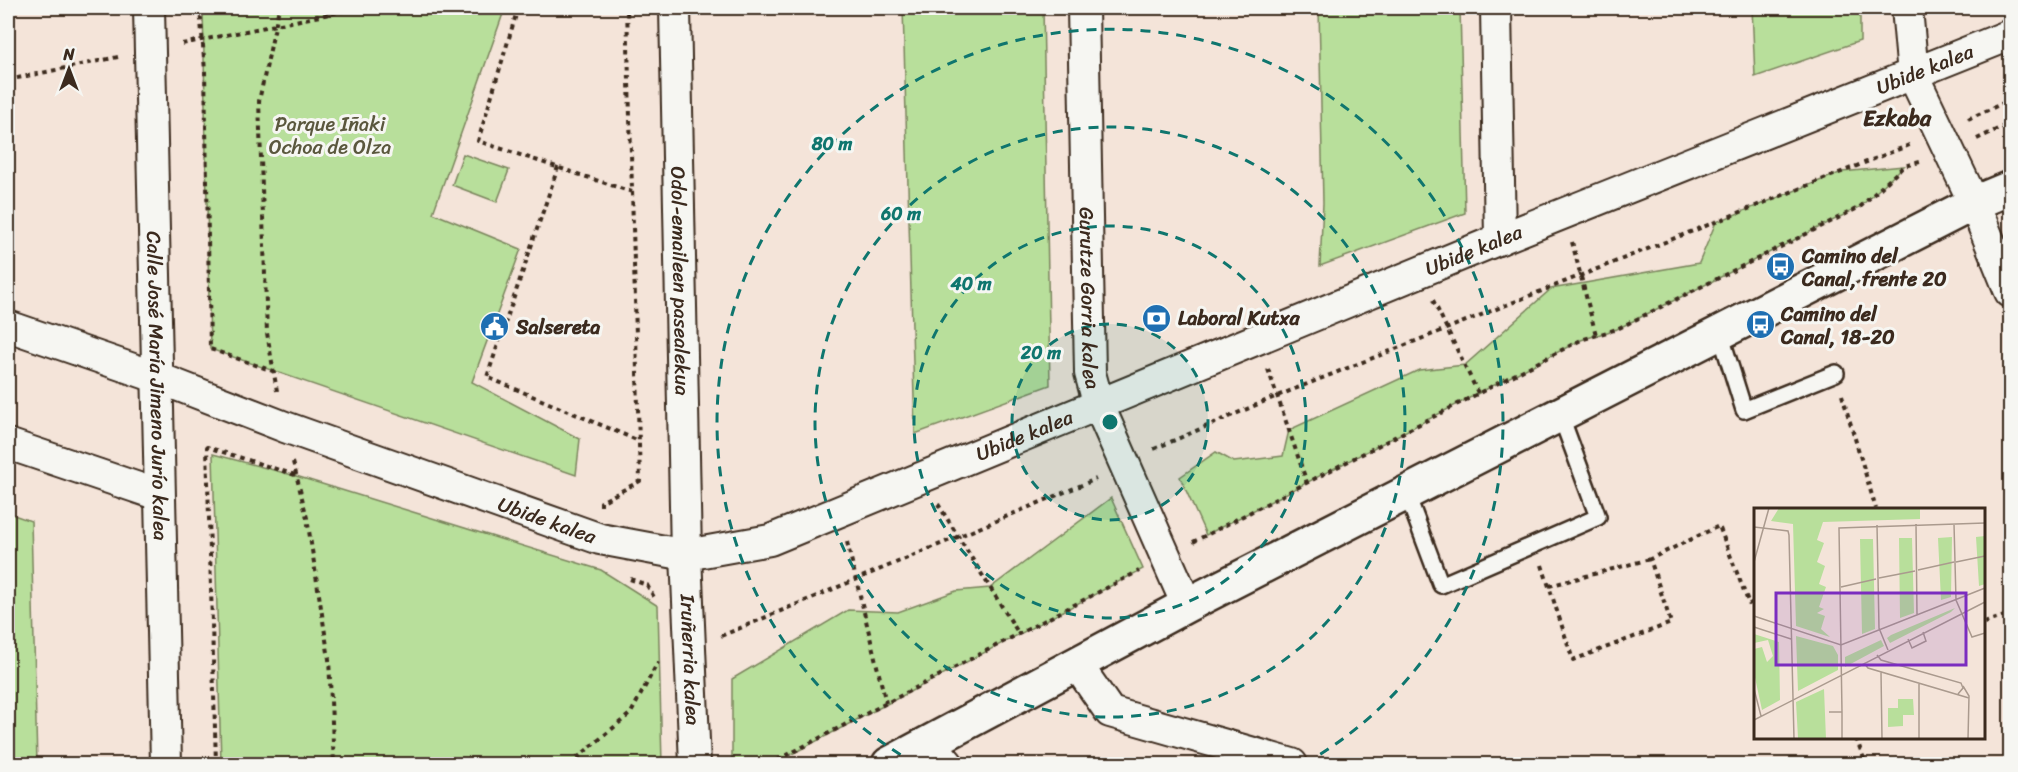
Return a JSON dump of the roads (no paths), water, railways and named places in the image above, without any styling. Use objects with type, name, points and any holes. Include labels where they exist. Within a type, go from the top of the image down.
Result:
[{"type":"street","name":"Calle José María Jimeno Jurío kalea","points":[[149,8],[166,765]]},
{"type":"street","name":"Odol-emaileen pasealekua","points":[[675,8],[686,555]]},
{"type":"street","name":"Gurutze Gorria kalea","points":[[1083,8],[1090,374],[1099,406],[1187,605]]},
{"type":"street","points":[[1496,8],[1500,239]]},
{"type":"street","points":[[1907,8],[1913,75],[1974,203],[2010,292]]},
{"type":"street","name":"Ubide kalea","points":[[8,326],[156,377],[285,427],[600,539],[686,555],[770,540],[1563,213],[2010,35]]},
{"type":"street","points":[[889,765],[939,754],[1076,663],[1974,203],[2010,188]]},
{"type":"street","points":[[8,444],[159,495]]},
{"type":"street","name":"Iruñerria kalea","points":[[686,555],[695,765]]},
{"type":"street","points":[[1076,663],[1110,712],[1292,765]]},
{"type":"lane","points":[[1720,333],[1744,410],[1836,374]]},
{"type":"lane","points":[[1406,492],[1441,585],[1598,517],[1560,414]]},
{"type":"place","name":"Camino del Canal, frente 20","points":[[1781,267]]},
{"type":"place","name":"Laboral Kutxa","points":[[1157,318]]},
{"type":"place","name":"Camino del Canal, 18-20","points":[[1760,325]]},
{"type":"place","name":"Salsereta","points":[[495,327]]},
{"type":"district","name":"Ezkaba","points":[[1897,118]]},
{"type":"park label","name":"Parque Iñaki Ochoa de Olza","points":[[330,136]]}]
